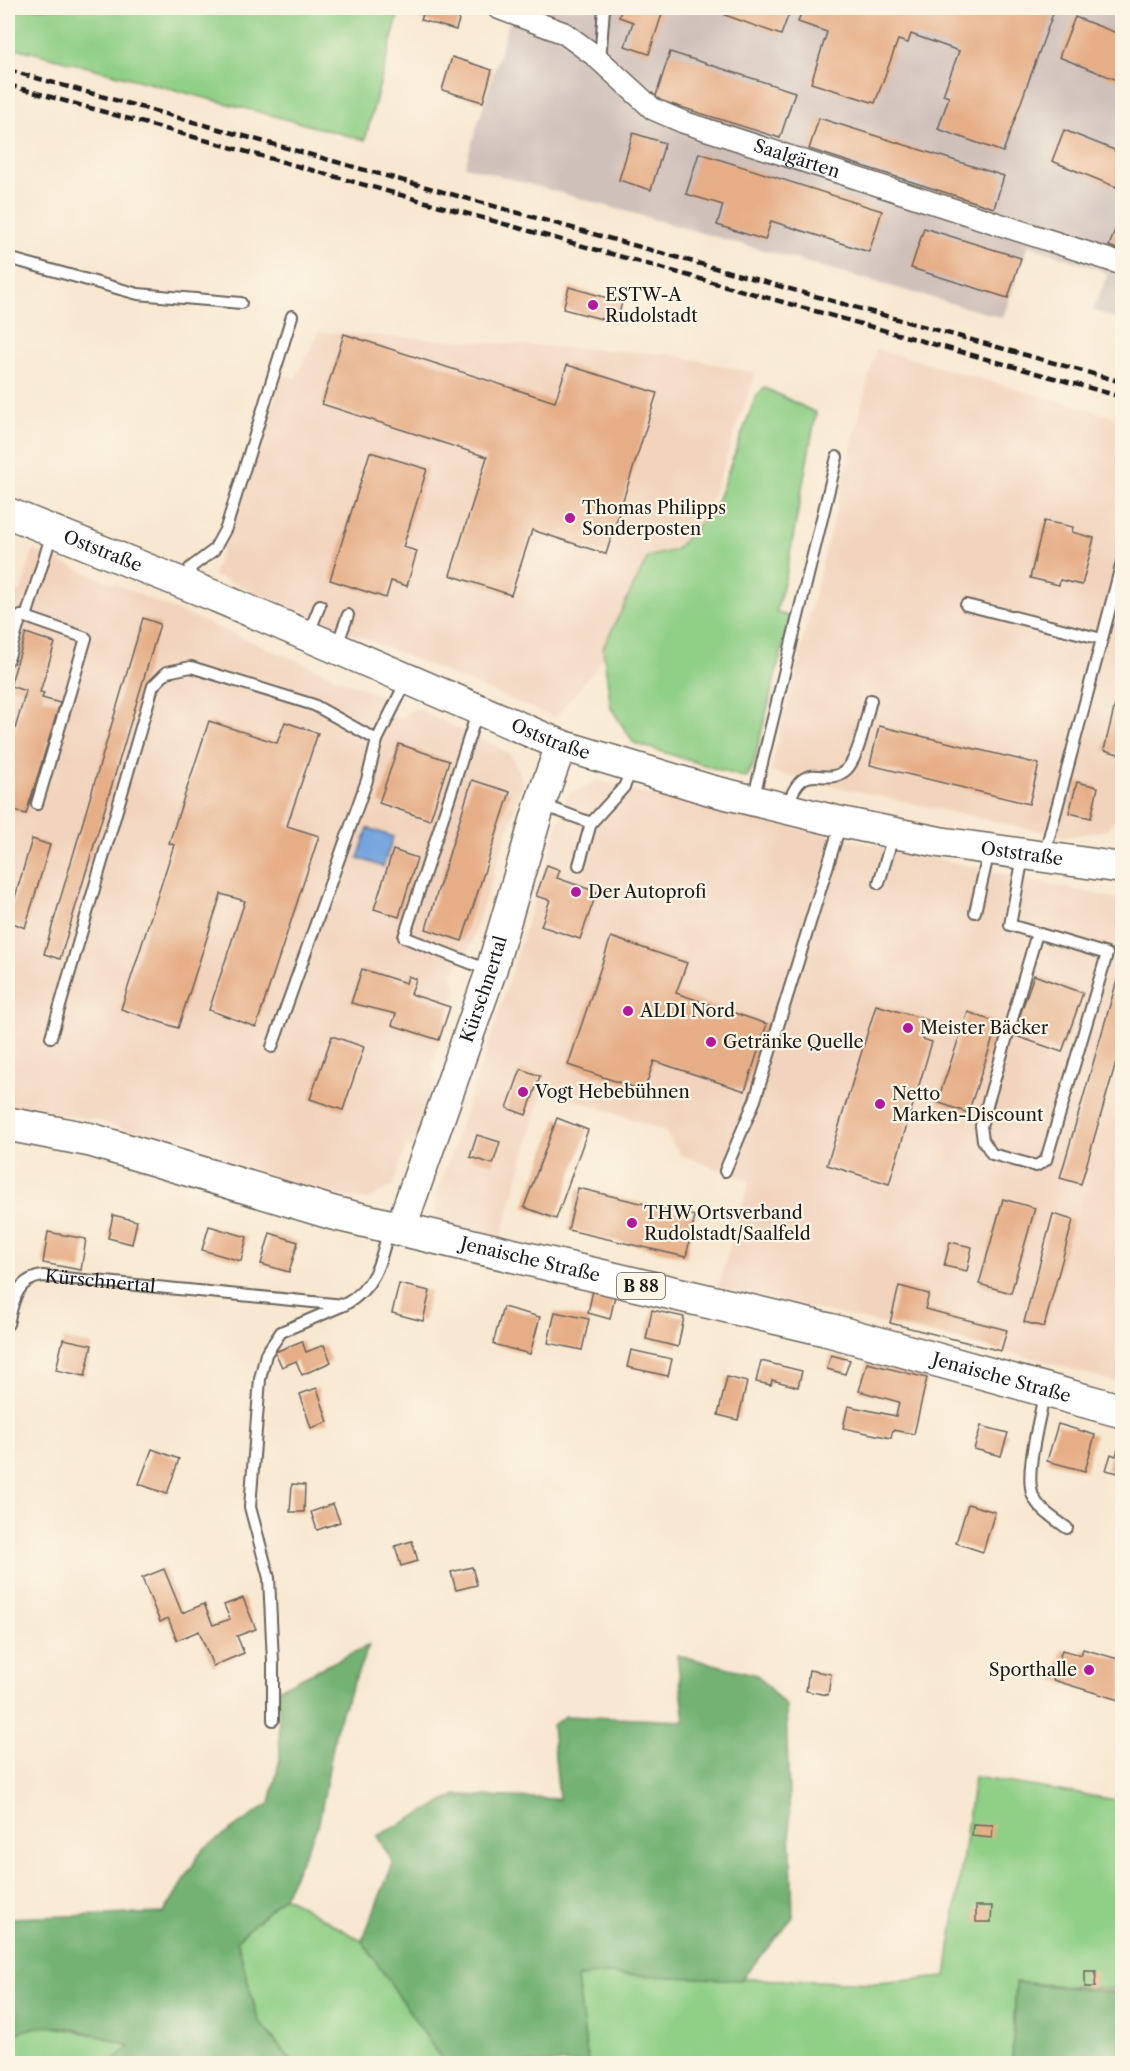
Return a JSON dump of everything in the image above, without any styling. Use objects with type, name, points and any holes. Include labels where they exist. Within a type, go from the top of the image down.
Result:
[{"type":"main road","name":"Jenaische Straße","points":[[8,1124],[91,1140],[394,1229],[830,1330],[1122,1411]]},
{"type":"street","name":"Saalgärten","points":[[498,8],[564,33],[600,61],[653,109],[683,122],[1122,264]]},
{"type":"street","name":"Oststraße","points":[[8,513],[193,588],[561,745],[710,790],[786,810],[894,833],[1122,868]]},
{"type":"street","name":"Kürschnertal","points":[[394,1229],[490,971],[540,804],[561,745]]},
{"type":"lane","points":[[600,61],[604,8]]},
{"type":"lane","points":[[8,258],[138,294],[241,303]]},
{"type":"lane","points":[[193,588],[190,568],[214,549],[225,528],[292,316]]},
{"type":"lane","points":[[753,800],[837,457]]},
{"type":"lane","points":[[26,617],[53,530]]},
{"type":"lane","points":[[1037,933],[981,1126],[983,1140],[992,1154],[1036,1166],[1046,1160],[1107,954],[1037,933],[1010,925],[1102,639],[1122,562]]},
{"type":"lane","points":[[307,636],[320,605]]},
{"type":"lane","points":[[966,605],[1102,639]]},
{"type":"lane","points":[[336,648],[348,615]]},
{"type":"lane","points":[[8,660],[21,616],[87,638],[37,804]]},
{"type":"lane","points":[[51,1037],[153,686],[168,672],[191,667],[314,705],[376,740]]},
{"type":"lane","points":[[272,1047],[367,780],[376,740],[408,680]]},
{"type":"lane","points":[[786,810],[794,786],[807,777],[839,774],[848,769],[857,750],[872,700]]},
{"type":"lane","points":[[478,710],[404,937],[490,971]]},
{"type":"lane","points":[[579,865],[591,823],[624,787],[633,765]]},
{"type":"lane","points":[[540,804],[591,823]]},
{"type":"lane","points":[[725,1171],[755,1100],[841,822]]},
{"type":"lane","points":[[879,883],[894,833]]},
{"type":"lane","points":[[975,912],[990,849]]},
{"type":"lane","name":"Kürschnertal","points":[[8,1324],[15,1294],[22,1284],[33,1277],[43,1276],[344,1305],[357,1298],[368,1287],[379,1268],[394,1229]]},
{"type":"lane","points":[[273,1720],[269,1578],[250,1507],[260,1379],[266,1354],[281,1332],[344,1305]]},
{"type":"lane","points":[[1045,1388],[1029,1480],[1033,1496],[1042,1509],[1067,1528]]},
{"type":"shaded area","points":[[521,8],[1116,8],[1122,11],[1122,321],[1093,310],[1108,273],[1028,245],[1003,318],[465,166],[508,25]]},
{"type":"shaded area","points":[[319,332],[669,354],[756,373],[694,548],[555,718],[213,575],[283,375],[295,378]]},
{"type":"shaded area","points":[[876,349],[1122,419],[1122,813],[1106,830],[1065,837],[770,772]]},
{"type":"shaded area","points":[[33,550],[379,695],[379,709],[401,719],[414,708],[496,746],[510,755],[518,769],[523,784],[469,948],[452,975],[458,991],[432,1064],[437,1077],[414,1149],[406,1147],[393,1185],[367,1200],[329,1194],[95,1120],[8,1107],[8,589],[21,592]]},
{"type":"shaded area","points":[[597,780],[641,793],[1122,900],[1122,1039],[1042,1336],[1122,1045],[1122,1384],[1036,1359],[718,1287],[750,1181],[681,1155],[664,1130],[543,1089],[501,1238],[445,1225],[436,1218],[436,1196],[491,1037],[568,794]]},
{"type":"green space","points":[[8,8],[400,8],[365,140],[8,46]]},
{"type":"green space","points":[[765,388],[816,413],[786,575],[776,612],[790,617],[753,766],[746,778],[634,743],[611,708],[603,648],[648,557],[675,550],[715,507],[756,396]]},
{"type":"green space","points":[[369,1645],[337,1724],[319,1823],[284,1896],[237,1940],[258,2020],[292,2063],[110,2063],[130,2046],[84,2031],[51,2026],[35,2027],[8,2040],[8,1918],[164,1913],[202,1850],[270,1803],[280,1759],[278,1689]]},
{"type":"green space","points":[[677,1655],[757,1675],[786,1706],[793,1917],[741,1980],[604,1974],[577,1978],[588,2063],[444,2063],[362,1941],[393,1863],[377,1836],[457,1795],[559,1799],[552,1725],[565,1716],[685,1721]]},
{"type":"green space","points":[[974,1777],[1122,1801],[1122,1990],[1016,1982],[1012,2063],[588,2063],[577,1978],[604,1974],[877,1983],[946,1977]]},
{"type":"green space","points":[[284,1896],[362,1941],[444,2063],[294,2063],[258,2020],[237,1940]]},
{"type":"green space","points":[[1016,1982],[1122,1993],[1122,2063],[1012,2063]]},
{"type":"green space","points":[[46,2025],[99,2036],[130,2046],[110,2064],[32,2063],[8,2051],[8,2040],[17,2032]]},
{"type":"water","points":[[368,828],[393,837],[383,867],[358,858]]},
{"type":"building","points":[[425,8],[441,8],[461,13],[456,30],[421,20]]},
{"type":"building","points":[[622,8],[664,8],[649,54],[625,46],[633,22],[619,17]]},
{"type":"building","points":[[728,8],[791,8],[781,35],[725,15]]},
{"type":"building","points":[[803,8],[1055,8],[1003,152],[938,129],[949,97],[943,95],[959,51],[911,34],[908,43],[898,40],[875,103],[811,83],[827,32],[798,22]]},
{"type":"building","points":[[1075,17],[1122,35],[1122,82],[1059,57]]},
{"type":"building","points":[[670,52],[795,92],[780,138],[655,99]]},
{"type":"building","points":[[452,57],[492,70],[483,102],[442,90]]},
{"type":"building","points":[[819,118],[1004,176],[994,208],[809,149]]},
{"type":"building","points":[[1064,130],[1122,153],[1122,170],[1116,187],[1052,161]]},
{"type":"building","points":[[633,133],[665,143],[651,190],[619,180]]},
{"type":"building","points":[[699,153],[882,211],[869,252],[771,221],[765,240],[717,225],[723,205],[686,194]]},
{"type":"building","points":[[1122,211],[1122,251],[1109,246]]},
{"type":"building","points":[[924,228],[1021,258],[1008,298],[911,268]]},
{"type":"building","name":"ESTW-A Rudolstadt","points":[[569,287],[622,302],[617,323],[563,309]]},
{"type":"building","points":[[344,334],[555,402],[567,365],[657,393],[606,554],[532,530],[511,595],[450,575],[487,457],[322,404]]},
{"type":"building","points":[[370,452],[427,469],[403,547],[417,551],[407,586],[391,581],[386,598],[330,580]]},
{"type":"building","points":[[1044,521],[1073,527],[1072,532],[1094,538],[1082,585],[1060,580],[1059,585],[1030,578]]},
{"type":"building","points":[[143,618],[160,624],[60,959],[44,954]]},
{"type":"building","points":[[26,633],[55,643],[40,692],[44,693],[42,698],[60,703],[26,814],[8,809],[8,753],[26,691],[10,686]]},
{"type":"building","points":[[1122,676],[1122,755],[1104,750]]},
{"type":"building","points":[[209,721],[277,743],[285,722],[318,733],[287,826],[319,836],[256,1027],[209,1010],[245,901],[221,894],[178,1028],[121,1009],[174,845],[169,843]]},
{"type":"building","points":[[879,726],[1039,764],[1029,804],[870,765]]},
{"type":"building","points":[[399,744],[449,761],[430,820],[379,803]]},
{"type":"building","points":[[472,780],[510,792],[462,941],[426,929]]},
{"type":"building","points":[[1077,782],[1098,787],[1091,818],[1069,813]]},
{"type":"building","points":[[32,839],[50,845],[25,928],[8,921]]},
{"type":"building","points":[[393,850],[417,858],[399,917],[374,909]]},
{"type":"building","points":[[547,865],[560,870],[557,878],[597,892],[580,939],[541,926],[550,900],[536,896]]},
{"type":"building","name":"ALDI Nord","points":[[611,937],[687,963],[676,993],[767,1024],[745,1091],[654,1061],[644,1091],[568,1065]]},
{"type":"building","points":[[1122,963],[1122,1064],[1116,1062],[1081,1184],[1060,1178]]},
{"type":"building","points":[[362,969],[406,983],[408,976],[416,979],[411,994],[450,1007],[439,1040],[392,1025],[396,1014],[351,1003]]},
{"type":"building","points":[[1034,975],[1083,993],[1062,1052],[1013,1035]]},
{"type":"building","name":"Netto Marken-Discount","points":[[876,1005],[928,1020],[923,1039],[932,1042],[889,1184],[827,1165]]},
{"type":"building","points":[[968,1012],[998,1023],[968,1113],[937,1102]]},
{"type":"building","points":[[332,1036],[364,1047],[343,1110],[310,1099]]},
{"type":"building","name":"Vogt Hebebühnen","points":[[521,1069],[540,1076],[526,1115],[507,1108]]},
{"type":"building","points":[[557,1118],[588,1130],[556,1219],[524,1207]]},
{"type":"building","points":[[477,1135],[500,1142],[493,1164],[470,1157]]},
{"type":"building","name":"THW Ortsverband Rudolstadt/Saalfeld","points":[[578,1188],[695,1216],[686,1257],[568,1230]]},
{"type":"building","points":[[1003,1199],[1035,1208],[1011,1293],[979,1284]]},
{"type":"building","points":[[1053,1214],[1073,1220],[1044,1327],[1024,1322]]},
{"type":"building","points":[[113,1215],[137,1221],[132,1244],[108,1238]]},
{"type":"building","points":[[209,1226],[247,1237],[241,1261],[202,1250]]},
{"type":"building","points":[[48,1232],[86,1239],[81,1270],[43,1263]]},
{"type":"building","points":[[270,1233],[298,1242],[289,1272],[261,1264]]},
{"type":"building","points":[[950,1242],[972,1247],[967,1271],[944,1266]]},
{"type":"building","points":[[399,1284],[430,1291],[423,1321],[392,1313]]},
{"type":"building","points":[[899,1286],[929,1294],[925,1309],[1007,1330],[1001,1351],[890,1323]]},
{"type":"building","points":[[593,1290],[615,1296],[610,1319],[588,1313]]},
{"type":"building","points":[[503,1307],[540,1317],[530,1354],[493,1344]]},
{"type":"building","points":[[652,1310],[684,1317],[678,1347],[646,1339]]},
{"type":"building","points":[[555,1312],[589,1319],[582,1350],[548,1343]]},
{"type":"building","points":[[63,1339],[92,1345],[85,1376],[56,1370]]},
{"type":"building","points":[[302,1341],[306,1352],[324,1345],[331,1362],[302,1375],[296,1361],[282,1367],[275,1352]]},
{"type":"building","points":[[631,1350],[672,1359],[668,1376],[627,1367]]},
{"type":"building","points":[[831,1355],[850,1360],[845,1374],[827,1369]]},
{"type":"building","points":[[761,1361],[802,1371],[798,1387],[772,1380],[771,1385],[756,1382]]},
{"type":"building","points":[[867,1363],[927,1378],[914,1434],[893,1430],[891,1438],[843,1428],[848,1406],[896,1416],[899,1402],[859,1391]]},
{"type":"building","points":[[727,1377],[747,1382],[738,1420],[718,1415]]},
{"type":"building","points":[[317,1388],[328,1422],[311,1428],[300,1394]]},
{"type":"building","points":[[1058,1424],[1095,1435],[1085,1471],[1047,1461]]},
{"type":"building","points":[[981,1426],[1008,1433],[1001,1456],[974,1449]]},
{"type":"building","points":[[1120,1442],[1122,1443],[1122,1474],[1106,1470],[1111,1454],[1116,1456]]},
{"type":"building","points":[[152,1449],[179,1459],[167,1494],[139,1484]]},
{"type":"building","points":[[292,1484],[305,1485],[304,1512],[290,1512]]},
{"type":"building","points":[[333,1504],[340,1522],[317,1530],[311,1512]]},
{"type":"building","points":[[968,1504],[995,1512],[983,1552],[956,1543]]},
{"type":"building","points":[[412,1541],[418,1561],[401,1566],[395,1546]]},
{"type":"building","points":[[472,1567],[477,1585],[456,1590],[451,1572]]},
{"type":"building","points":[[164,1569],[182,1613],[204,1604],[213,1625],[230,1619],[224,1605],[243,1598],[256,1629],[237,1636],[244,1653],[213,1666],[199,1631],[177,1640],[168,1618],[160,1622],[142,1578]]},
{"type":"building","name":"Sporthalle","points":[[1083,1649],[1122,1660],[1122,1701],[1053,1680],[1062,1650],[1081,1655]]},
{"type":"building","points":[[809,1670],[831,1674],[828,1695],[806,1691]]},
{"type":"building","points":[[973,1824],[993,1825],[992,1838],[972,1836]]},
{"type":"building","points":[[976,1906],[992,1906],[991,1922],[976,1922]]},
{"type":"building","points":[[1085,1971],[1096,1971],[1095,1987],[1085,1987]]},
{"type":"railway","points":[[8,70],[1122,382]]},
{"type":"railway","points":[[8,85],[1122,397]]},
{"type":"place","name":"ESTW-A Rudolstadt","points":[[593,305]]},
{"type":"place","name":"Thomas Philipps Sonderposten","points":[[570,518]]},
{"type":"place","name":"Der Autoprofi","points":[[576,892]]},
{"type":"place","name":"ALDI Nord","points":[[628,1011]]},
{"type":"place","name":"Meister Bäcker","points":[[908,1028]]},
{"type":"place","name":"Getränke Quelle","points":[[711,1042]]},
{"type":"place","name":"Vogt Hebebühnen","points":[[523,1092]]},
{"type":"place","name":"Netto Marken-Discount","points":[[880,1104]]},
{"type":"place","name":"THW Ortsverband Rudolstadt/Saalfeld","points":[[632,1223]]},
{"type":"place","name":"Sporthalle","points":[[1089,1670]]}]
